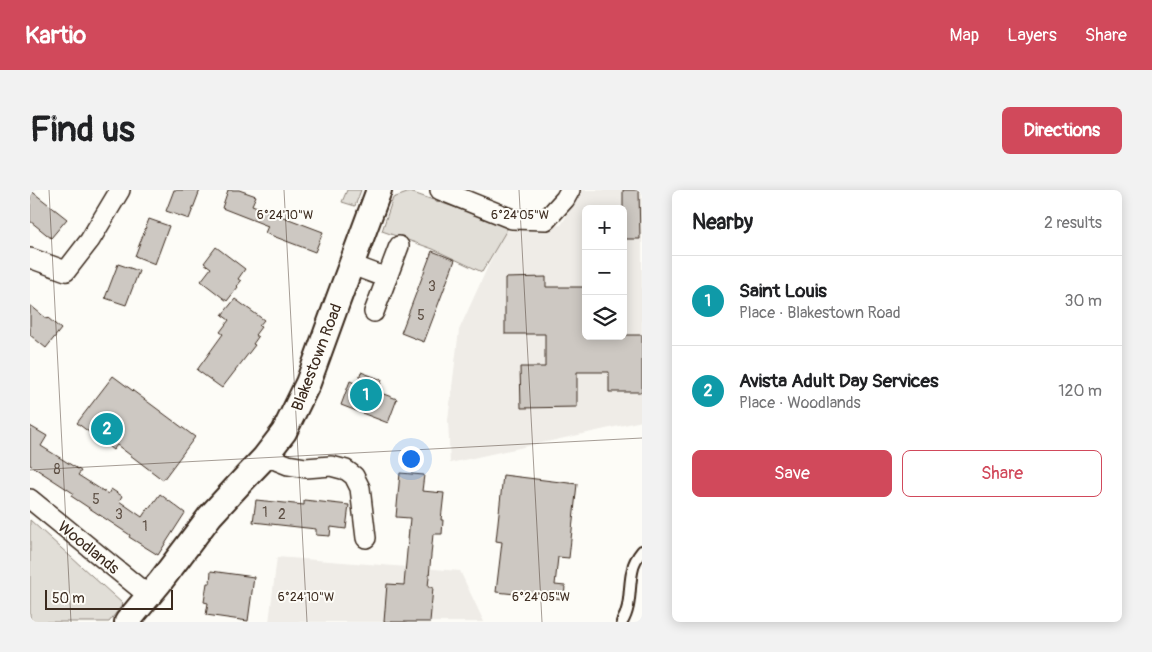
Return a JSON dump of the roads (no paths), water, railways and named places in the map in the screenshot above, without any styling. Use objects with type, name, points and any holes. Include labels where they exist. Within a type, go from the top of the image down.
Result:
[{"type":"street","points":[[30,258],[66,271],[90,240],[120,190]]},
{"type":"street","name":"Blakestown Road","points":[[127,622],[210,516],[268,454],[284,432],[308,383],[380,190]]},
{"type":"street","points":[[440,190],[512,219],[538,220],[546,220],[565,199],[570,190]]},
{"type":"street","points":[[374,312],[400,246]]},
{"type":"street","points":[[352,265],[387,278]]},
{"type":"street","points":[[268,454],[288,465],[306,468],[331,466],[346,470],[354,476],[360,488],[366,538]]},
{"type":"street","name":"Woodlands","points":[[30,498],[149,596]]},
{"type":"lane","points":[[622,622],[628,614],[633,568],[636,558],[642,550]]},
{"type":"place","name":"Saint Louis","points":[[366,395]]},
{"type":"place","name":"Avista Adult Day Services","points":[[107,429]]}]
